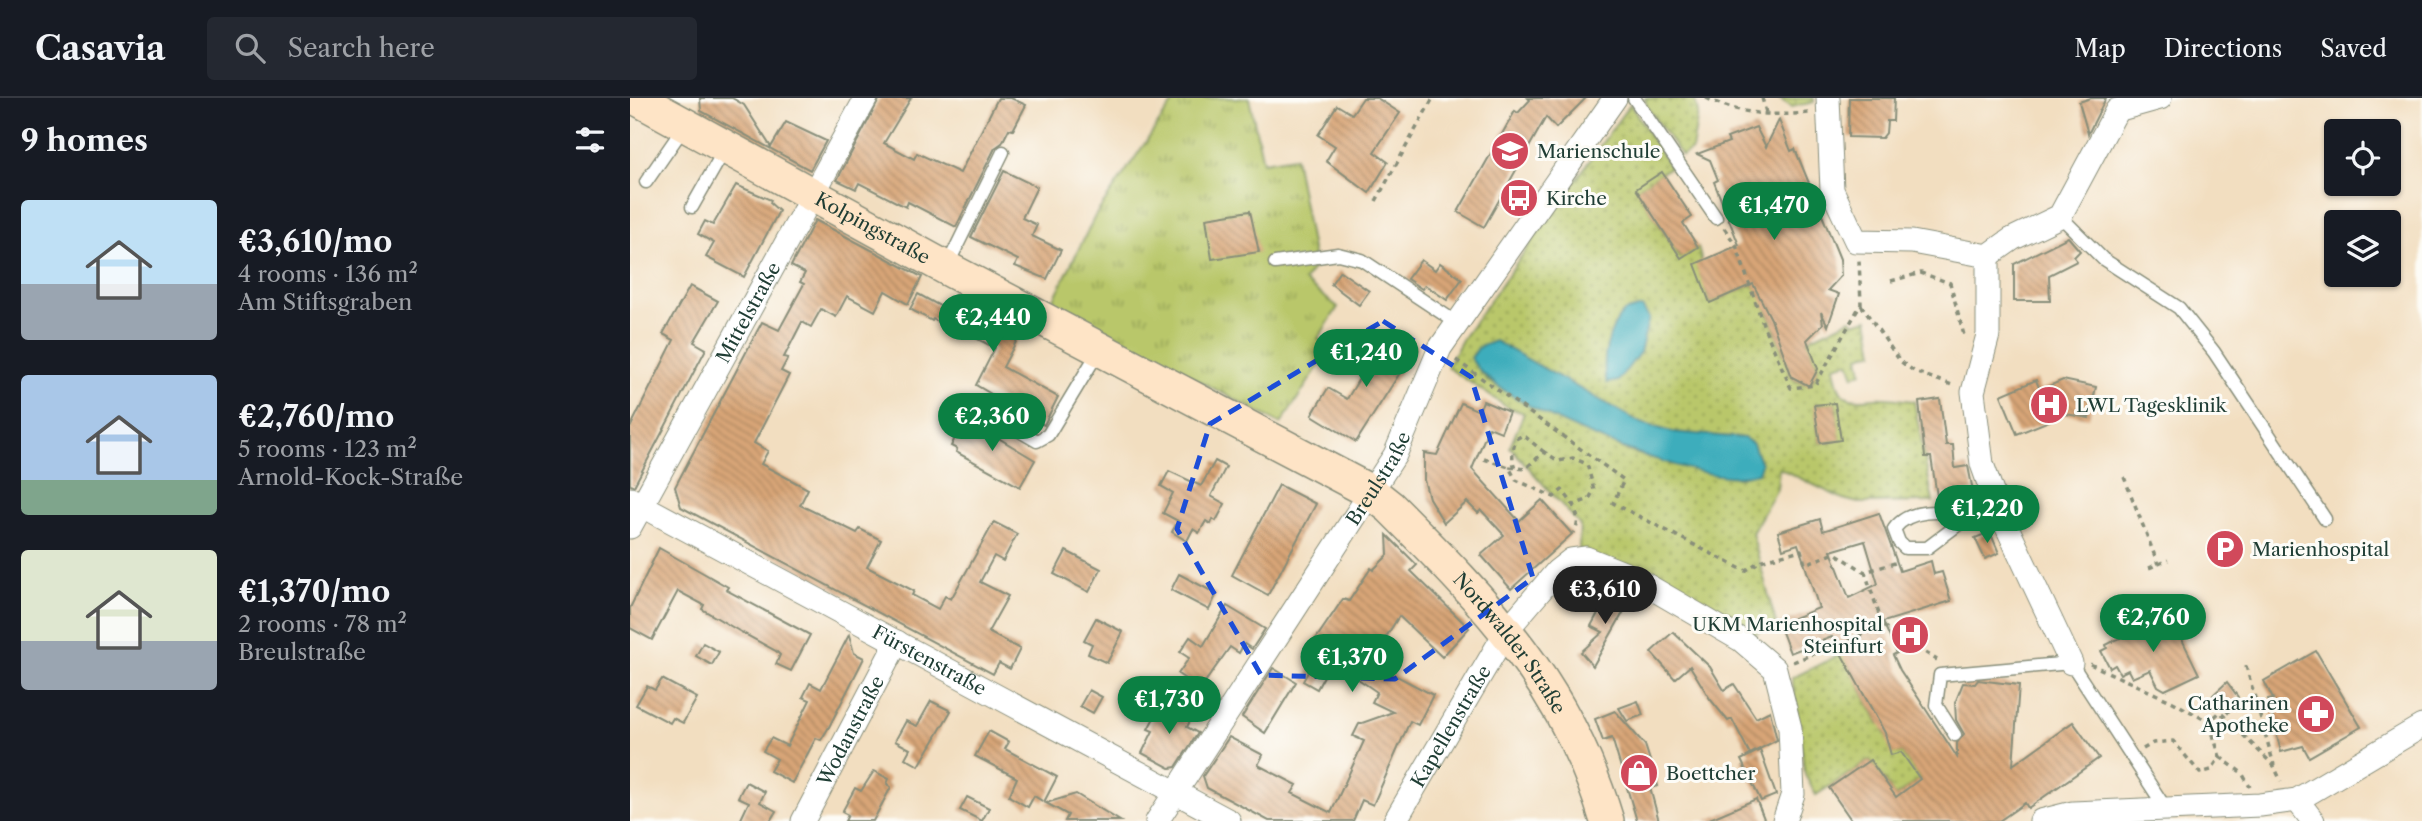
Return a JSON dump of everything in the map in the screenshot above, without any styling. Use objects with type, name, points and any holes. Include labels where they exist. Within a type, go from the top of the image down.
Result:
[{"type":"street","name":"Kolpingstraße","points":[[636,98],[946,268],[1371,492]]},
{"type":"street","name":"Mittelstraße","points":[[630,527],[636,502],[866,98]]},
{"type":"street","name":"Breulstraße","points":[[1157,821],[1395,455],[1440,348],[1615,98]]},
{"type":"street","points":[[1828,105],[1832,190],[1856,240],[1912,242],[1988,256],[2012,239],[2060,216],[2116,104],[2160,98]]},
{"type":"street","points":[[1988,256],[1988,335],[1976,381],[1982,464],[1997,506],[2071,663]]},
{"type":"street","name":"Nordwalder Straße","points":[[1371,492],[1437,555],[1507,630],[1560,705],[1581,746],[1607,821]]},
{"type":"street","name":"Fürstenstraße","points":[[636,502],[1229,821]]},
{"type":"street","name":"Kapellenstraße","points":[[1395,821],[1507,630],[1557,571],[1571,560],[1586,558],[1631,576],[1741,640],[1775,669]]},
{"type":"street","name":"Wodanstraße","points":[[803,821],[897,642]]},
{"type":"street","points":[[1775,669],[1790,728],[1792,807]]},
{"type":"street","points":[[2041,821],[2297,800],[2422,726]]},
{"type":"street","points":[[2297,800],[2313,821]]},
{"type":"lane","points":[[1634,98],[1716,218]]},
{"type":"lane","points":[[646,182],[684,126]]},
{"type":"lane","points":[[692,207],[725,148]]},
{"type":"lane","points":[[946,268],[1003,152]]},
{"type":"lane","points":[[2060,216],[2103,259],[2179,308],[2214,352],[2325,519]]},
{"type":"lane","points":[[1275,263],[1338,254],[1362,260],[1457,323]]},
{"type":"lane","points":[[979,408],[1037,441],[1048,435],[1100,348]]},
{"type":"lane","points":[[1971,516],[1923,513],[1902,519],[1894,529],[1899,542],[1905,548],[1927,548],[1971,516],[1997,506]]},
{"type":"lane","points":[[1955,735],[1936,705],[1940,675],[2071,663],[2134,755],[2165,809]]},
{"type":"path","points":[[1376,201],[1433,98]]},
{"type":"path","points":[[1706,98],[1739,111],[1768,116],[1828,105]]},
{"type":"path","points":[[1762,98],[1768,116]]},
{"type":"path","points":[[1716,218],[1737,245],[1764,327],[1791,388],[1815,385],[1861,304]]},
{"type":"path","points":[[1856,240],[1861,304],[1900,360],[1915,372],[1976,381],[1950,283],[1921,272],[1891,281]]},
{"type":"path","points":[[1440,348],[1624,480],[1613,503],[1745,571],[1760,561],[1801,550],[1805,564],[1835,553],[1865,572],[1883,625],[1937,661],[1940,675]]},
{"type":"path","points":[[1515,469],[1513,453],[1516,439],[1523,436],[1559,461],[1573,458],[1587,464]]},
{"type":"path","points":[[1484,459],[1515,469],[1534,464],[1545,452]]},
{"type":"path","points":[[1574,505],[1589,499],[1594,490],[1587,464],[1591,456]]},
{"type":"path","points":[[1508,467],[1516,480],[1554,497],[1562,491],[1574,505],[1578,525],[1574,533]]},
{"type":"path","points":[[2124,477],[2158,564]]},
{"type":"path","points":[[1865,572],[1905,559],[1905,548]]},
{"type":"path","points":[[2149,568],[2168,560]]},
{"type":"path","points":[[1775,669],[1883,625]]},
{"type":"path","points":[[2071,663],[2082,661],[2174,702],[2209,722],[2220,757],[2242,773],[2260,805]]},
{"type":"path","points":[[2246,666],[2274,766],[2283,786],[2297,800]]},
{"type":"path","points":[[2209,722],[2220,712],[2274,766]]},
{"type":"path","points":[[2134,755],[2153,743],[2173,741],[2200,773],[2211,770],[2220,757]]},
{"type":"highlighted area","points":[[1383,321],[1471,377],[1533,578],[1395,679],[1261,675],[1177,529],[1210,424]]},
{"type":"green space","points":[[1176,98],[1249,98],[1263,162],[1295,157],[1315,266],[1304,281],[1338,307],[1318,339],[1331,347],[1281,424],[1052,303],[1095,216]]},
{"type":"green space","points":[[1645,98],[1695,100],[1698,113],[1692,150],[1682,156],[1647,107]]},
{"type":"green space","points":[[1778,98],[1814,98],[1814,102],[1792,107]]},
{"type":"green space","points":[[1630,104],[1670,167],[1637,189],[1680,258],[1698,247],[1710,303],[1753,284],[1754,287],[1758,286],[1793,379],[1803,384],[1813,380],[1815,370],[1818,369],[1807,340],[1851,319],[1853,323],[1868,319],[1874,352],[1859,356],[1862,372],[1854,376],[1849,362],[1834,366],[1838,385],[1849,398],[1914,401],[1933,502],[1858,503],[1843,499],[1779,468],[1777,489],[1752,533],[1776,624],[1763,628],[1753,636],[1579,549],[1580,525],[1510,447],[1524,413],[1507,407],[1447,367],[1463,338]],"holes":[[[1495,341],[1641,423],[1672,432],[1744,438],[1753,444],[1761,464],[1741,477],[1726,476],[1633,453],[1574,427],[1488,381],[1471,358],[1479,347]],[[1835,403],[1840,440],[1820,443],[1815,405]]]},
{"type":"green space","points":[[1843,653],[1885,734],[1888,733],[1898,753],[1901,752],[1920,779],[1892,799],[1890,788],[1870,760],[1816,795],[1805,775],[1792,678]]},
{"type":"water","points":[[1642,307],[1649,318],[1640,352],[1618,381],[1607,383],[1605,355],[1614,326],[1624,312]]},
{"type":"water","points":[[1495,341],[1641,423],[1672,432],[1744,438],[1753,444],[1761,464],[1758,473],[1726,476],[1667,463],[1587,434],[1548,415],[1486,377],[1471,358],[1479,347]]},
{"type":"building","points":[[700,98],[732,98],[744,105],[771,147],[786,122],[826,141],[810,170],[701,111]]},
{"type":"building","points":[[880,98],[911,98],[884,143],[914,159],[917,153],[960,173],[998,98],[1011,98],[1026,105],[1013,130],[1009,129],[1002,143],[995,148],[956,227],[908,202],[906,207],[859,183],[856,189],[837,180]]},
{"type":"building","points":[[1363,98],[1377,98],[1400,113],[1374,152],[1388,162],[1369,193],[1326,161],[1335,146],[1318,135],[1337,105],[1352,114]]},
{"type":"building","name":"Marienschule","points":[[1528,98],[1586,98],[1556,128],[1546,117],[1484,227],[1458,212],[1515,111],[1518,113],[1530,100]]},
{"type":"building","points":[[1849,98],[1894,98],[1893,121],[1887,121],[1886,133],[1882,138],[1848,137]]},
{"type":"building","points":[[2091,98],[2106,98],[2088,134],[2079,102]]},
{"type":"building","points":[[1779,120],[1791,151],[1795,149],[1840,259],[1841,276],[1828,290],[1839,294],[1828,326],[1821,312],[1823,324],[1807,340],[1818,369],[1809,386],[1792,377],[1771,319],[1753,284],[1710,303],[1695,264],[1739,245],[1714,182],[1718,180],[1710,160],[1697,154],[1729,142],[1727,138],[1756,127],[1766,147]]},
{"type":"building","points":[[1004,171],[1037,187],[1022,218],[1037,225],[1032,236],[1061,250],[1047,279],[1015,266],[1018,260],[971,237]]},
{"type":"building","points":[[1662,172],[1692,217],[1683,223],[1698,247],[1681,258],[1636,189]]},
{"type":"building","points":[[736,185],[771,200],[770,203],[779,211],[744,277],[706,257],[714,243],[698,234],[705,221],[713,225]]},
{"type":"building","points":[[1250,211],[1259,252],[1212,259],[1206,218]]},
{"type":"building","points":[[815,220],[922,277],[908,304],[885,291],[875,311],[847,296],[836,317],[821,309],[811,327],[802,322],[784,357],[788,358],[781,371],[789,375],[754,443],[768,451],[761,464],[808,489],[800,505],[857,533],[860,529],[881,540],[867,567],[914,591],[912,595],[938,609],[945,596],[951,599],[994,522],[1017,534],[1003,561],[994,556],[980,582],[1008,596],[988,632],[1020,649],[1010,669],[999,663],[993,674],[681,507],[675,487],[762,322],[779,330],[804,284],[800,282],[805,273],[791,266]]},
{"type":"building","points":[[2068,237],[2080,251],[2074,257],[2077,261],[2049,275],[2050,301],[2014,301],[2014,264]]},
{"type":"building","points":[[1421,260],[1435,270],[1440,263],[1462,279],[1447,300],[1425,285],[1422,289],[1407,279]]},
{"type":"building","points":[[1340,271],[1369,291],[1359,305],[1331,284]]},
{"type":"building","points":[[690,286],[718,301],[694,342],[706,349],[634,486],[630,485],[630,428],[674,340],[663,334]]},
{"type":"building","points":[[918,294],[947,310],[955,295],[1022,330],[1003,367],[1058,397],[1044,425],[976,385],[995,348],[951,325],[950,328],[933,319],[932,321],[910,309]]},
{"type":"building","points":[[1389,329],[1417,346],[1356,442],[1312,415],[1328,388],[1347,399]]},
{"type":"building","name":"LWL Tagesklinik","points":[[2036,380],[2040,390],[2063,380],[2096,387],[2089,418],[2066,414],[2017,434],[2001,395]]},
{"type":"building","points":[[1940,399],[1946,445],[1953,445],[1955,468],[1968,466],[1973,491],[1937,496],[1931,457],[1925,457],[1919,402]]},
{"type":"building","points":[[1483,401],[1509,412],[1501,432],[1489,427],[1472,469],[1519,521],[1542,500],[1572,534],[1511,589],[1481,555],[1504,535],[1481,510],[1478,513],[1467,502],[1444,523],[1429,498],[1424,480],[1424,453],[1437,455],[1461,403],[1479,411]]},
{"type":"building","points":[[1835,403],[1841,440],[1820,443],[1814,405]]},
{"type":"building","points":[[965,418],[1035,460],[1020,487],[956,452],[957,449],[951,446]]},
{"type":"building","points":[[1215,461],[1226,467],[1211,496],[1225,504],[1216,521],[1213,519],[1211,524],[1206,521],[1199,533],[1193,529],[1187,541],[1172,532],[1178,521],[1163,513],[1173,493],[1161,486],[1169,471],[1201,486]]},
{"type":"building","points":[[1279,485],[1316,504],[1268,595],[1232,575]]},
{"type":"building","points":[[1879,513],[1900,571],[1931,561],[1934,574],[1942,572],[1951,601],[1883,622],[1897,653],[1893,655],[1900,670],[1957,757],[1957,743],[1964,734],[1956,720],[1955,703],[1963,683],[1975,684],[1978,680],[2019,685],[2013,765],[2073,722],[2099,758],[2028,808],[2025,803],[1999,821],[1852,821],[1829,788],[1870,760],[1896,797],[1920,779],[1901,752],[1891,755],[1885,733],[1832,637],[1790,653],[1779,624],[1819,608],[1798,544],[1783,549],[1778,532],[1820,519],[1823,531]],"holes":[[[1865,541],[1878,584],[1849,598],[1831,551]]]},
{"type":"building","points":[[1990,532],[1999,553],[1985,559],[1975,538]]},
{"type":"building","points":[[1387,535],[1417,565],[1411,571],[1469,628],[1442,657],[1399,616],[1378,650],[1392,660],[1385,670],[1433,695],[1418,725],[1410,721],[1373,805],[1362,800],[1353,821],[1269,821],[1207,788],[1203,776],[1229,737],[1263,755],[1258,765],[1297,785],[1292,793],[1331,813],[1364,741],[1353,736],[1359,724],[1393,712],[1372,702],[1377,692],[1332,661],[1317,689],[1303,681],[1319,652],[1311,646],[1343,599],[1349,601],[1371,568],[1373,570],[1388,555]]},
{"type":"building","points":[[659,548],[728,587],[726,590],[810,635],[791,671],[776,664],[780,655],[776,651],[702,609],[704,605],[678,591],[652,640],[630,628],[630,608]]},
{"type":"building","points":[[1066,551],[1101,569],[1089,592],[1054,574]]},
{"type":"building","points":[[1179,574],[1217,594],[1209,610],[1171,590]]},
{"type":"building","points":[[1609,593],[1628,604],[1593,666],[1581,652],[1603,632],[1591,626]]},
{"type":"building","points":[[1227,606],[1265,629],[1252,649],[1244,644],[1239,653],[1230,647],[1200,689],[1178,674],[1189,658],[1180,652],[1190,637],[1203,646]]},
{"type":"building","points":[[2169,613],[2199,674],[2165,690],[2158,686],[2150,670],[2132,678],[2128,670],[2120,674],[2115,665],[2110,668],[2101,651],[2107,648],[2106,645]]},
{"type":"building","points":[[1096,618],[1123,632],[1107,663],[1088,654],[1092,644],[1084,640]]},
{"type":"building","points":[[1673,632],[1710,667],[1724,690],[1734,684],[1756,718],[1770,711],[1777,740],[1750,754],[1732,719],[1728,721],[1710,699],[1690,666],[1675,679],[1651,652]]},
{"type":"building","points":[[849,635],[854,653],[864,658],[829,727],[821,740],[816,738],[792,783],[770,771],[777,759],[763,751],[771,738],[787,746],[810,700],[803,697],[810,683],[821,689]]},
{"type":"building","points":[[703,643],[719,652],[712,665],[696,656]]},
{"type":"building","points":[[2316,651],[2361,727],[2309,757],[2303,746],[2281,752],[2268,700],[2273,699],[2264,681]]},
{"type":"building","points":[[1273,668],[1296,682],[1265,733],[1242,717]]},
{"type":"building","points":[[662,679],[697,698],[683,723],[673,718],[670,723],[636,705],[647,686],[655,690]]},
{"type":"building","points":[[2227,682],[2238,697],[2228,713],[2213,695]]},
{"type":"building","points":[[1089,690],[1102,697],[1093,713],[1080,706]]},
{"type":"building","points":[[931,701],[951,711],[919,766],[905,758],[910,749],[895,741],[906,721],[917,726]]},
{"type":"building","points":[[1163,701],[1192,717],[1187,727],[1198,733],[1176,767],[1170,768],[1142,753],[1153,731],[1148,729]]},
{"type":"building","points":[[1638,701],[1643,715],[1627,721],[1619,708]]},
{"type":"building","points":[[1615,711],[1645,745],[1658,786],[1650,788],[1659,821],[1637,821],[1612,738],[1603,741],[1595,719]]},
{"type":"building","points":[[989,731],[1009,742],[1005,749],[1057,777],[1044,802],[1034,796],[1028,807],[1009,796],[1017,778],[975,756]]},
{"type":"building","points":[[1760,750],[1776,795],[1761,801],[1741,760]]},
{"type":"building","points":[[874,771],[889,779],[887,784],[891,787],[873,821],[845,821],[848,815],[842,812],[855,788],[861,791]]},
{"type":"building","points":[[746,782],[765,792],[760,802],[776,811],[770,821],[740,821],[749,802],[738,797]]},
{"type":"building","points":[[1076,794],[1120,821],[1065,821],[1068,815],[1046,803]]},
{"type":"building","points":[[967,797],[989,808],[982,821],[960,810]]},
{"type":"building","points":[[1756,799],[1765,821],[1705,821]]},
{"type":"place","name":"Marienschule","points":[[1510,151]]},
{"type":"place","name":"Kirche","points":[[1519,198]]},
{"type":"place","name":"LWL Tagesklinik","points":[[2049,405]]},
{"type":"place","name":"Marienhospital","points":[[2225,549]]},
{"type":"place","name":"UKM Marienhospital Steinfurt","points":[[1910,635]]},
{"type":"place","name":"Catharinen Apotheke","points":[[2316,714]]},
{"type":"place","name":"Boettcher","points":[[1639,773]]}]
